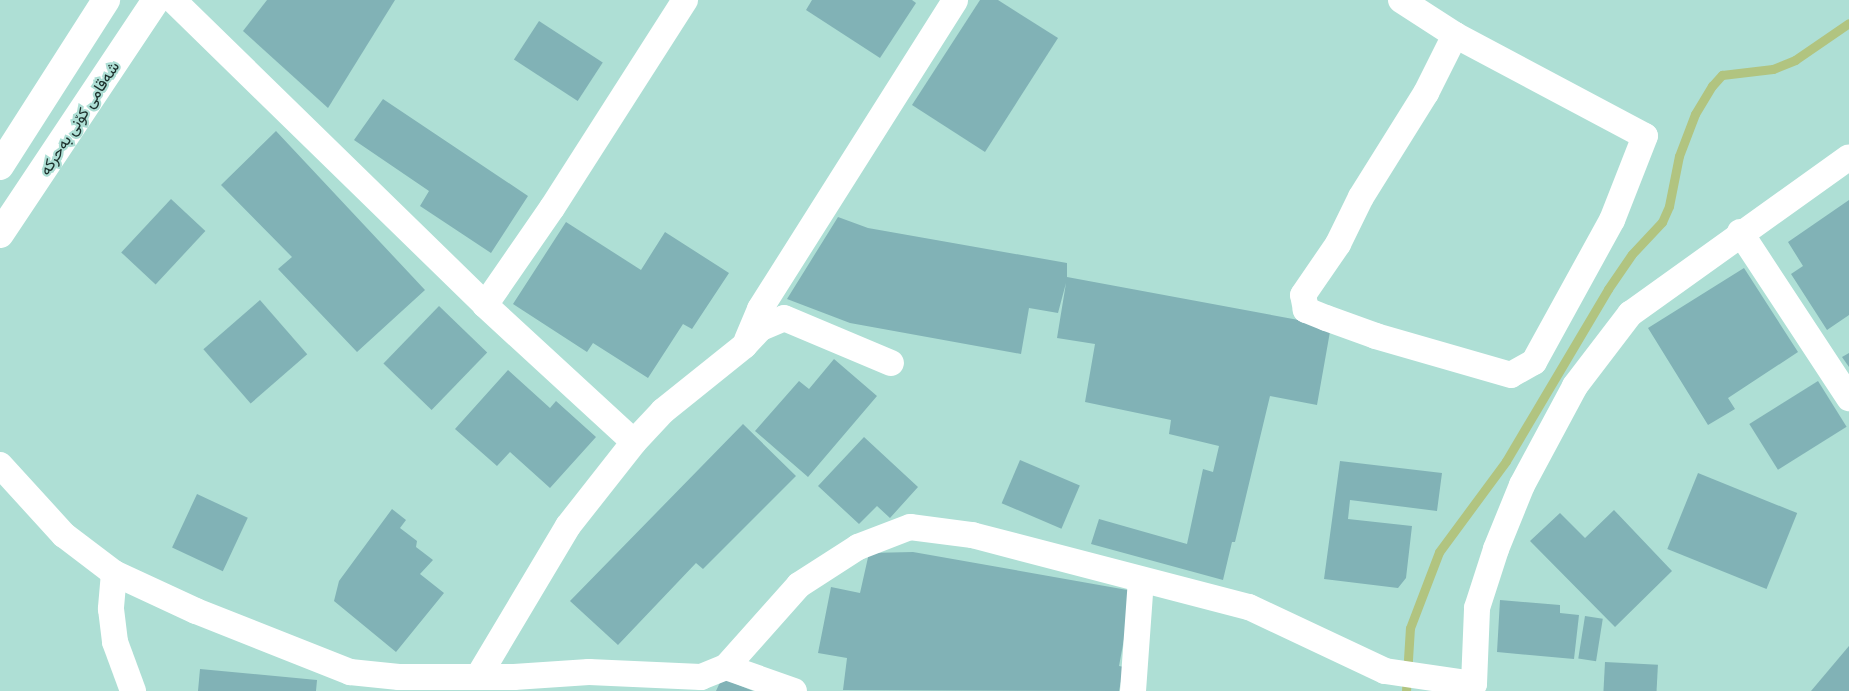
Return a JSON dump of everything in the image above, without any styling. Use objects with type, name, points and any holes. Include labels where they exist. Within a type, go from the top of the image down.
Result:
[{"type":"street","points":[[0,166],[106,0]]},
{"type":"street","name":"شەقامی کۆنی بەحرکە","points":[[0,234],[156,0]]},
{"type":"street","points":[[173,0],[485,305],[634,442]]},
{"type":"street","points":[[485,305],[552,208],[685,0]]},
{"type":"street","points":[[744,346],[760,309],[955,0]]},
{"type":"street","points":[[1401,0],[1455,35],[1645,136],[1612,220],[1534,362],[1511,375],[1376,336],[1326,318],[1306,310],[1303,295],[1338,244],[1361,197],[1426,93],[1455,35]]},
{"type":"street","points":[[0,465],[64,535],[114,573],[196,612],[350,672],[399,678],[590,672],[698,684],[726,667],[799,585],[858,547],[910,528],[972,535],[1249,607],[1385,672],[1475,688],[1477,608],[1496,549],[1522,485],[1575,386],[1630,314],[1740,232],[1849,158]]},
{"type":"street","points":[[1740,232],[1849,398]]},
{"type":"street","points":[[478,677],[568,526],[634,442],[663,411],[744,346],[761,328],[784,318],[891,363]]},
{"type":"street","points":[[114,573],[111,609],[115,642],[133,691]]},
{"type":"street","points":[[1133,691],[1141,580]]},
{"type":"street","points":[[726,667],[794,691]]},
{"type":"building","points":[[267,0],[395,0],[328,108],[243,31]]},
{"type":"building","points":[[812,0],[912,0],[916,3],[880,58],[806,10]]},
{"type":"building","points":[[980,0],[998,0],[1058,38],[985,152],[912,105]]},
{"type":"building","points":[[539,21],[603,62],[578,101],[514,60]]},
{"type":"building","points":[[383,99],[528,196],[491,253],[420,206],[429,191],[354,140]]},
{"type":"building","points":[[276,131],[425,290],[357,352],[278,269],[292,257],[221,185]]},
{"type":"building","points":[[171,199],[205,231],[156,284],[121,252]]},
{"type":"building","points":[[1849,200],[1849,315],[1827,330],[1791,274],[1803,266],[1788,242]]},
{"type":"building","points":[[838,217],[868,228],[1067,263],[1067,277],[1331,326],[1317,405],[1270,396],[1235,542],[1232,542],[1223,580],[1091,544],[1099,519],[1187,544],[1203,469],[1213,472],[1219,446],[1169,434],[1171,420],[1085,402],[1095,344],[1057,338],[1066,283],[1058,313],[1029,308],[1021,354],[850,323],[787,299]]},
{"type":"building","points":[[566,222],[641,270],[665,232],[729,273],[692,329],[683,324],[648,378],[593,343],[587,352],[513,304]]},
{"type":"building","points":[[1744,268],[1798,352],[1728,398],[1735,409],[1708,425],[1648,328]]},
{"type":"building","points":[[260,300],[307,354],[251,404],[203,349]]},
{"type":"building","points":[[439,306],[487,353],[432,410],[383,364]]},
{"type":"building","points":[[1849,353],[1849,367],[1842,357]]},
{"type":"building","points":[[834,359],[877,396],[808,477],[755,431],[799,381],[809,389]]},
{"type":"building","points":[[508,370],[550,408],[556,401],[596,437],[550,488],[510,452],[497,466],[455,429]]},
{"type":"building","points":[[1818,381],[1847,427],[1778,470],[1749,424]]},
{"type":"building","points":[[743,424],[796,476],[703,569],[696,563],[618,645],[570,601]]},
{"type":"building","points":[[864,437],[918,487],[890,518],[877,506],[859,524],[818,486]]},
{"type":"building","points":[[1020,460],[1080,485],[1061,529],[1002,503]]},
{"type":"building","points":[[1340,461],[1442,473],[1437,511],[1350,500],[1348,519],[1412,526],[1406,578],[1398,588],[1324,579]]},
{"type":"building","points":[[1698,473],[1797,513],[1766,589],[1667,549]]},
{"type":"building","points":[[197,494],[248,518],[223,571],[172,547]]},
{"type":"building","points":[[392,509],[406,520],[400,528],[417,541],[416,547],[433,560],[420,574],[444,593],[396,652],[334,601],[339,581]]},
{"type":"building","points":[[1614,510],[1672,571],[1615,627],[1530,541],[1560,513],[1585,538]]},
{"type":"building","points":[[913,552],[1133,591],[1119,666],[1124,667],[1119,691],[843,690],[847,658],[818,653],[831,587],[860,593],[869,553]]},
{"type":"building","points":[[1500,600],[1560,605],[1560,613],[1579,615],[1574,659],[1497,652]]},
{"type":"building","points":[[1585,616],[1603,619],[1596,661],[1578,658]]},
{"type":"building","points":[[1849,646],[1849,691],[1811,691]]},
{"type":"building","points":[[1605,662],[1658,665],[1657,691],[1603,691]]},
{"type":"building","points":[[200,669],[317,680],[316,691],[198,691]]},
{"type":"building","points":[[722,678],[753,691],[716,691]]},
{"type":"waterway","points":[[1406,691],[1410,628],[1439,552],[1506,461],[1608,289],[1632,254],[1662,222],[1669,206],[1679,156],[1695,114],[1712,86],[1722,75],[1773,69],[1795,60],[1849,23]]}]
